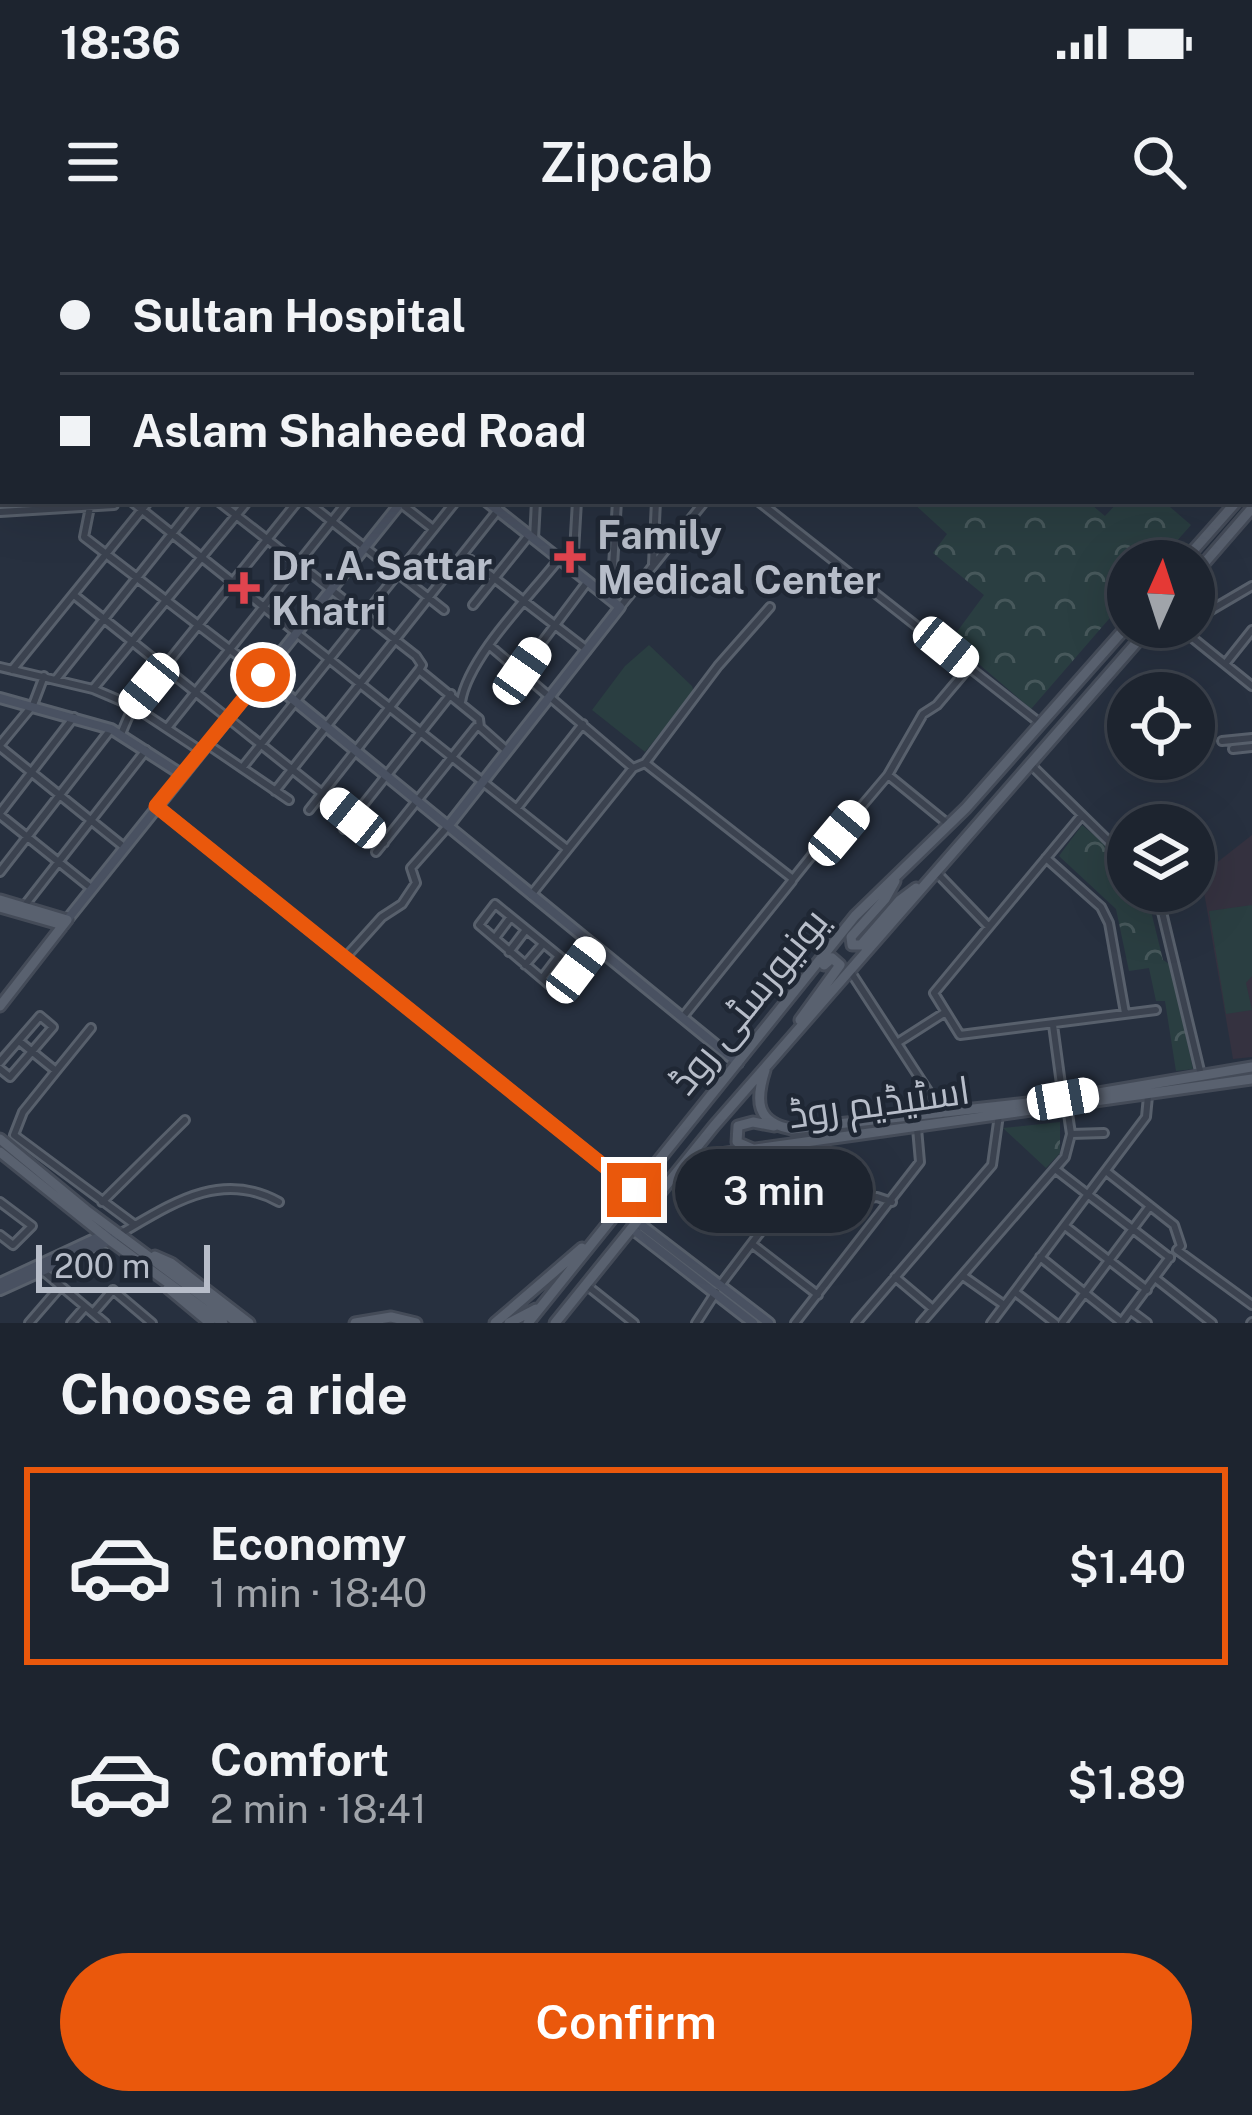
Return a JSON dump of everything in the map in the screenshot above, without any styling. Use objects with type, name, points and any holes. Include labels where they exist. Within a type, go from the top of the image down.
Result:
[{"type":"main road","points":[[1201,540],[1229,504]]},
{"type":"main road","points":[[1215,551],[1252,508]]},
{"type":"main road","name":"یونیورسٹی روڈ","points":[[528,1323],[855,916],[948,824],[1108,648]]},
{"type":"main road","name":"یونیورسٹی روڈ","points":[[562,1321],[585,1284],[766,1065],[1132,648]]},
{"type":"main road","points":[[903,868],[885,899],[851,937],[851,945],[861,945],[900,900],[932,874]]},
{"type":"main road","points":[[0,904],[65,922],[0,1006]]},
{"type":"main road","points":[[792,1035],[808,1004],[837,970],[838,959],[828,959],[795,991]]},
{"type":"main road","name":"اسٹیڈیم روڈ","points":[[766,1065],[757,1105],[762,1116],[776,1126],[792,1129],[999,1115],[1252,1067]]},
{"type":"main road","name":"اسٹیڈیم روڈ","points":[[665,1186],[688,1165],[729,1153],[943,1114],[1148,1096],[1252,1079]]},
{"type":"main road","points":[[758,1150],[737,1142],[737,1126],[752,1122],[776,1126]]},
{"type":"main road","points":[[1,1144],[112,1236],[238,1323]]},
{"type":"main road","points":[[495,1323],[595,1239]]},
{"type":"main road","points":[[136,1251],[134,1262],[210,1323]]},
{"type":"main road","points":[[136,1251],[223,1323]]},
{"type":"main road","points":[[136,1251],[171,1263],[249,1323]]},
{"type":"main road","points":[[509,1323],[540,1307]]},
{"type":"main road","points":[[355,1323],[391,1317],[416,1323]]},
{"type":"street","points":[[135,504],[567,849]]},
{"type":"street","points":[[13,670],[146,504]]},
{"type":"street","points":[[57,678],[196,504]]},
{"type":"street","points":[[222,504],[422,665],[309,810]]},
{"type":"street","points":[[93,689],[245,504]]},
{"type":"street","points":[[122,734],[133,706],[299,504]]},
{"type":"street","points":[[306,504],[443,610]]},
{"type":"street","points":[[167,728],[346,504]]},
{"type":"street","points":[[65,922],[399,504]]},
{"type":"street","points":[[402,504],[434,530]]},
{"type":"street","points":[[242,768],[454,504]]},
{"type":"street","points":[[473,605],[532,537],[536,504]]},
{"type":"street","points":[[573,569],[577,504]]},
{"type":"street","points":[[610,599],[617,504]]},
{"type":"street","points":[[652,567],[656,504]]},
{"type":"street","points":[[695,504],[695,514]]},
{"type":"street","points":[[345,958],[382,917],[402,904],[417,879],[411,868],[703,504]]},
{"type":"street","points":[[762,504],[1041,724]]},
{"type":"street","points":[[0,512],[114,505]]},
{"type":"street","points":[[275,791],[498,506],[620,607]]},
{"type":"street","points":[[90,507],[84,536],[106,555],[327,725],[449,825],[455,835],[738,1063]]},
{"type":"street","points":[[463,554],[587,650]]},
{"type":"street","points":[[461,702],[463,689],[490,646],[560,559]]},
{"type":"street","points":[[507,689],[588,581]]},
{"type":"street","points":[[1215,608],[1252,586]]},
{"type":"street","points":[[74,595],[384,843]]},
{"type":"street","points":[[530,896],[770,607]]},
{"type":"street","points":[[1225,664],[1252,630]]},
{"type":"street","points":[[490,646],[633,768]]},
{"type":"street","points":[[1206,648],[1252,686]]},
{"type":"street","points":[[0,667],[57,678],[133,706],[289,800]]},
{"type":"street","points":[[682,1018],[833,829],[839,833],[888,775],[923,714],[970,667]]},
{"type":"street","points":[[419,670],[461,702],[507,751]]},
{"type":"street","points":[[44,676],[33,705],[0,746],[124,847]]},
{"type":"street","points":[[344,830],[451,694]]},
{"type":"street","points":[[0,698],[111,729],[181,774]]},
{"type":"street","points":[[74,717],[0,814],[92,888]]},
{"type":"street","points":[[517,808],[583,724]]},
{"type":"street","points":[[376,852],[480,727]]},
{"type":"street","points":[[0,872],[111,729]]},
{"type":"street","points":[[1222,741],[1252,742]]},
{"type":"street","points":[[1233,749],[1252,742]]},
{"type":"street","points":[[21,910],[146,750]]},
{"type":"street","points":[[645,763],[793,879]]},
{"type":"street","points":[[1030,764],[1107,839]]},
{"type":"street","points":[[888,775],[948,824]]},
{"type":"street","points":[[156,806],[634,1190]]},
{"type":"street","points":[[1082,815],[934,993],[960,1035],[1156,1010]]},
{"type":"street","points":[[1046,859],[1101,907],[1109,923],[1125,1014]]},
{"type":"street","points":[[932,874],[988,927]]},
{"type":"street","points":[[576,970],[494,904],[479,925],[559,993],[594,947]]},
{"type":"street","points":[[1164,912],[1201,1075]]},
{"type":"street","points":[[495,938],[510,918]]},
{"type":"street","points":[[509,952],[526,931]]},
{"type":"street","points":[[525,965],[543,944]]},
{"type":"street","points":[[542,979],[559,956]]},
{"type":"street","points":[[850,971],[943,1114]]},
{"type":"street","points":[[897,1043],[946,1012]]},
{"type":"street","points":[[40,1016],[53,1027],[10,1076],[0,1065],[19,1041],[40,1016]]},
{"type":"street","points":[[924,1322],[1065,1157],[1071,1134],[1053,1025]]},
{"type":"street","points":[[91,1028],[22,1112],[14,1135],[135,1225]]},
{"type":"street","points":[[19,1041],[56,1071]]},
{"type":"street","points":[[991,1323],[1146,1117],[1148,1096]]},
{"type":"street","points":[[856,1323],[992,1165],[999,1115]]},
{"type":"street","points":[[102,1202],[185,1120]]},
{"type":"street","points":[[795,1323],[920,1162],[917,1122]]},
{"type":"street","points":[[1071,1134],[1104,1132]]},
{"type":"street","points":[[729,1153],[746,1190],[777,1210],[877,1197],[892,1202]]},
{"type":"street","points":[[1055,1169],[1170,1258]]},
{"type":"street","points":[[1040,1257],[1121,1323],[1181,1246],[1174,1225],[1107,1172]]},
{"type":"street","points":[[0,1287],[191,1196],[236,1186],[279,1202]]},
{"type":"street","points":[[0,1202],[32,1226],[13,1245],[0,1235]]},
{"type":"street","points":[[1014,1292],[1059,1323],[1150,1206]]},
{"type":"street","points":[[696,1323],[777,1210]]},
{"type":"street","points":[[633,1224],[769,1323]]},
{"type":"street","points":[[1065,1226],[1147,1289]]},
{"type":"street","points":[[0,1287],[44,1272],[112,1236]]},
{"type":"street","points":[[752,1244],[818,1295]]},
{"type":"street","points":[[1177,1250],[1252,1305]]},
{"type":"street","points":[[44,1272],[105,1323]]},
{"type":"street","points":[[962,1276],[1004,1305]]},
{"type":"street","points":[[895,1277],[933,1309]]},
{"type":"street","points":[[1155,1279],[1212,1323]]},
{"type":"street","points":[[585,1284],[634,1323]]},
{"type":"street","points":[[28,1323],[61,1286]]},
{"type":"street","points":[[718,1288],[752,1323]]},
{"type":"street","points":[[71,1323],[113,1290],[152,1323]]},
{"type":"street","points":[[1131,1310],[1147,1323]]},
{"type":"shaded area","points":[[1252,835],[1252,1057],[1233,1059],[1207,912],[1215,912],[1215,864]]},
{"type":"green space","points":[[914,504],[1091,504],[1105,516],[1116,504],[1166,504],[1191,525],[1178,540],[1107,540],[1107,621],[1031,709],[951,640],[984,595],[933,553],[947,534]]},
{"type":"green space","points":[[649,645],[694,692],[645,752],[592,710],[625,666]]},
{"type":"green space","points":[[1082,825],[1107,846],[1107,901],[1059,856]]},
{"type":"green space","points":[[1252,905],[1252,976],[1246,983],[1252,1010],[1226,1014],[1209,912]]},
{"type":"green space","points":[[1117,912],[1151,912],[1163,960],[1171,965],[1193,1069],[1176,1071],[1165,1001],[1156,1001],[1149,968],[1129,971]]},
{"type":"green space","points":[[1060,1122],[1060,1153],[1046,1168],[1003,1128]]},
{"type":"place","name":"Family Medical Center","points":[[570,557]]},
{"type":"place","name":"Dr .A.Sattar Khatri","points":[[244,588]]},
{"type":"route","points":[[263,675],[156,806],[634,1190]]}]
